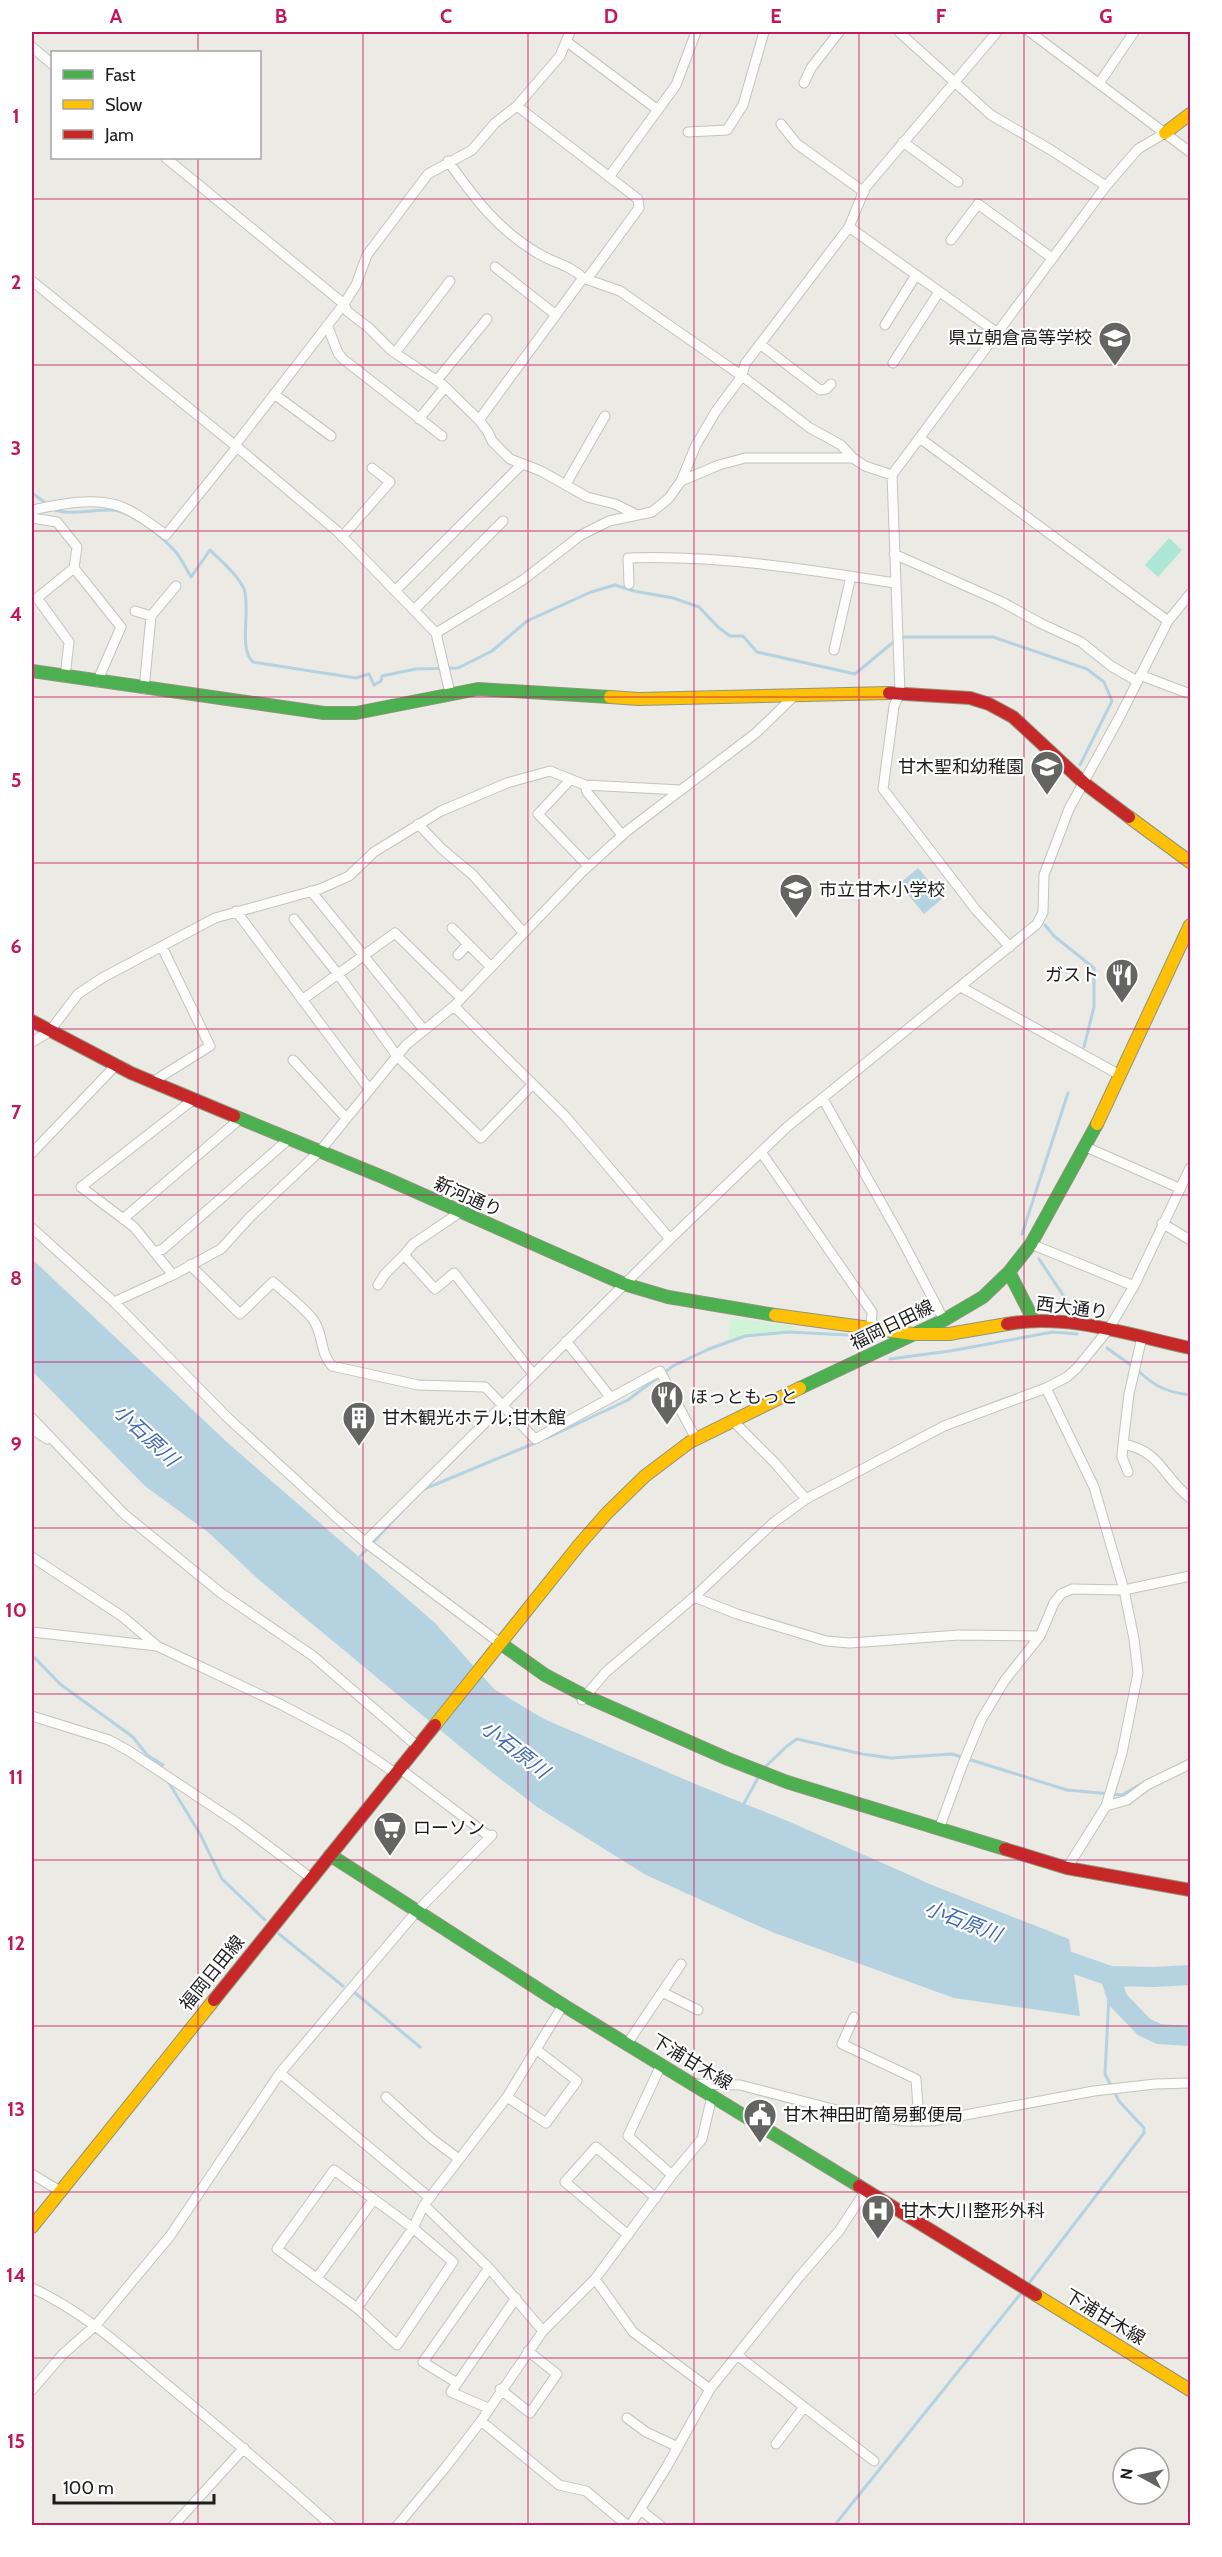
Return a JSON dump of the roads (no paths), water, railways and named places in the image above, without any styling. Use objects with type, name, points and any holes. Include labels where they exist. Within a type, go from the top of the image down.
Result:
[{"type":"main road","points":[[1165,133],[1191,114]]},
{"type":"main road","points":[[32,671],[144,689],[324,712],[356,713],[478,689],[639,699],[900,693],[970,698],[989,704],[1013,717],[1084,783],[1191,862]]},
{"type":"main road","name":"福岡日田線","points":[[32,2227],[397,1770],[607,1513],[645,1476],[696,1439],[944,1320],[982,1297],[1009,1272],[1031,1244],[1086,1147],[1191,925]]},
{"type":"main road","name":"新河通り","points":[[32,1021],[49,1032],[116,1065],[320,1150],[624,1284],[668,1297],[760,1313],[913,1334]]},
{"type":"main road","points":[[1009,1272],[1033,1319]]},
{"type":"main road","name":"西大通り","points":[[913,1334],[950,1334],[1033,1319],[1074,1322],[1191,1348]]},
{"type":"main road","points":[[496,1648],[584,1698],[787,1782],[1066,1868],[1191,1890]]},
{"type":"main road","name":"下浦甘木線","points":[[330,1855],[562,2005],[1191,2390]]},
{"type":"street","points":[[609,177],[676,85],[696,32]]},
{"type":"street","points":[[688,132],[727,130],[743,105],[764,32]]},
{"type":"street","points":[[804,83],[811,68],[839,32]]},
{"type":"street","points":[[899,32],[991,115],[1106,186]]},
{"type":"street","points":[[436,633],[523,580],[581,535],[609,521],[652,512],[669,498],[681,481],[701,436],[716,411],[742,376],[746,364],[760,344],[849,227],[864,192],[903,142],[997,32]]},
{"type":"street","points":[[1030,32],[1191,152]]},
{"type":"street","points":[[1100,82],[1134,32]]},
{"type":"street","points":[[36,509],[58,505],[113,504],[147,521],[166,535],[344,304],[356,285],[367,255],[429,174],[448,161],[472,150],[495,123],[517,106],[560,56],[568,36],[658,110]]},
{"type":"street","points":[[32,47],[51,63]]},
{"type":"street","points":[[479,420],[639,208],[638,199],[517,106]]},
{"type":"street","points":[[781,124],[797,144],[864,192]]},
{"type":"street","points":[[1010,947],[976,910],[883,789],[894,706],[900,693],[892,475],[921,439],[996,332],[1106,186],[1138,149],[1165,133]]},
{"type":"street","points":[[903,142],[958,182]]},
{"type":"street","points":[[167,159],[344,304],[347,311],[395,353],[446,387],[479,420],[489,432],[492,441],[510,459],[566,484],[587,497],[615,504],[634,514]]},
{"type":"street","points":[[448,161],[488,216],[540,255],[574,269],[585,278],[620,291],[742,376],[810,428],[841,445],[853,458],[865,466],[892,475]]},
{"type":"street","points":[[951,240],[978,204],[1052,258]]},
{"type":"street","points":[[849,227],[996,332]]},
{"type":"street","points":[[495,267],[556,315]]},
{"type":"street","points":[[885,325],[916,275]]},
{"type":"street","points":[[32,281],[236,446],[342,537],[396,590],[436,633],[450,693]]},
{"type":"street","points":[[395,353],[450,281]]},
{"type":"street","points":[[893,363],[939,292]]},
{"type":"street","points":[[436,380],[487,320]]},
{"type":"street","points":[[327,325],[338,353],[343,359],[442,436]]},
{"type":"street","points":[[760,344],[820,390],[826,389],[831,384]]},
{"type":"street","points":[[419,419],[446,387]]},
{"type":"street","points":[[274,394],[331,435]]},
{"type":"street","points":[[566,484],[605,416]]},
{"type":"street","points":[[921,439],[1168,621]]},
{"type":"street","points":[[681,481],[719,465],[745,458],[853,458]]},
{"type":"street","points":[[396,590],[522,464]]},
{"type":"street","points":[[342,537],[390,482],[372,468]]},
{"type":"street","points":[[32,519],[57,522],[77,547],[74,568],[37,598],[69,642],[65,677]]},
{"type":"street","points":[[414,610],[503,521]]},
{"type":"street","points":[[894,554],[1002,602],[1040,624],[1081,642],[1111,666],[1138,678],[1191,694]]},
{"type":"street","points":[[629,584],[628,558],[668,557],[703,559],[895,583]]},
{"type":"street","points":[[74,568],[121,627],[97,682]]},
{"type":"street","points":[[834,650],[851,576]]},
{"type":"street","points":[[144,689],[151,616],[176,586]]},
{"type":"street","points":[[365,1542],[669,1239],[761,1152],[1037,924],[1042,912],[1044,875],[1069,809],[1168,621],[1191,594]]},
{"type":"street","points":[[135,612],[151,616]]},
{"type":"street","points":[[114,1302],[173,1275],[221,1249],[250,1217],[320,1150],[397,1056],[454,1006],[588,866],[622,835],[756,733],[794,696]]},
{"type":"street","points":[[32,1042],[49,1032],[78,994],[102,978],[215,918],[311,891],[349,876],[374,852],[418,824],[473,796],[550,771],[585,785],[681,790]]},
{"type":"street","points":[[571,779],[538,814],[588,866]]},
{"type":"street","points":[[585,785],[587,792],[622,835]]},
{"type":"street","points":[[418,824],[442,849],[473,875],[523,932]]},
{"type":"street","points":[[311,891],[424,1030]]},
{"type":"street","points":[[236,911],[369,1089]]},
{"type":"street","points":[[294,920],[338,974],[397,1056],[481,1138],[533,1084]]},
{"type":"street","points":[[452,928],[491,967]]},
{"type":"street","points":[[302,1000],[395,933],[461,999]]},
{"type":"street","points":[[458,955],[468,944]]},
{"type":"street","points":[[154,1081],[210,1046],[162,947]]},
{"type":"street","points":[[961,987],[1119,1074]]},
{"type":"street","points":[[454,1006],[565,1116],[669,1239]]},
{"type":"street","points":[[293,1060],[346,1118]]},
{"type":"street","points":[[32,1153],[116,1065]]},
{"type":"street","points":[[173,1275],[155,1252],[123,1219],[81,1187],[194,1099]]},
{"type":"street","points":[[823,1099],[944,1320]]},
{"type":"street","points":[[123,1219],[241,1118]]},
{"type":"street","points":[[155,1252],[163,1249],[290,1138]]},
{"type":"street","points":[[1086,1147],[1179,1188]]},
{"type":"street","points":[[761,1152],[872,1312],[871,1327]]},
{"type":"street","points":[[584,1698],[606,1672],[694,1597],[773,1523],[806,1499],[944,1426],[1046,1388],[1077,1368],[1108,1330],[1134,1286],[1162,1223],[1191,1168]]},
{"type":"street","points":[[378,1285],[385,1274],[413,1244],[459,1213]]},
{"type":"street","points":[[1162,1223],[1191,1240]]},
{"type":"street","points":[[32,1228],[114,1302],[228,1418],[365,1542],[496,1648]]},
{"type":"street","points":[[1031,1244],[1134,1286]]},
{"type":"street","points":[[404,1255],[435,1289],[454,1273],[533,1374]]},
{"type":"street","points":[[190,1265],[240,1314],[273,1282],[312,1318],[321,1334],[323,1357],[332,1366],[418,1385],[485,1387],[535,1439],[660,1371],[696,1439]]},
{"type":"street","points":[[1128,1472],[1122,1457],[1123,1444],[1129,1394],[1142,1337]]},
{"type":"street","points":[[566,1341],[611,1398]]},
{"type":"street","points":[[1046,1388],[1094,1487],[1124,1590],[1138,1673],[1122,1753],[1106,1806],[1066,1868]]},
{"type":"street","points":[[32,1418],[124,1514],[221,1593],[313,1656],[419,1743]]},
{"type":"street","points":[[732,1420],[774,1462],[806,1499]]},
{"type":"street","points":[[32,1429],[58,1445]]},
{"type":"street","points":[[1123,1444],[1152,1455],[1166,1476],[1191,1498]]},
{"type":"street","points":[[32,1557],[123,1617],[157,1646],[282,1705],[346,1739],[397,1770],[491,1836],[416,1912],[280,2073],[170,2236],[96,2325],[63,2354],[32,2390]]},
{"type":"street","points":[[939,1829],[981,1720],[1005,1680],[1040,1636],[1054,1603],[1061,1594],[1072,1589],[1124,1590],[1191,1576]]},
{"type":"street","points":[[694,1597],[737,1614],[826,1641],[850,1643],[959,1635],[1040,1636]]},
{"type":"street","points":[[32,1632],[157,1646]]},
{"type":"street","points":[[32,1716],[109,1740],[129,1751],[236,1822],[311,1878]]},
{"type":"street","points":[[1106,1806],[1127,1800],[1147,1785],[1191,1764]]},
{"type":"street","points":[[627,2044],[681,1964]]},
{"type":"street","points":[[662,1992],[698,2010]]},
{"type":"street","points":[[357,2308],[413,2228],[427,2201],[507,2097],[562,2005]]},
{"type":"street","points":[[854,2017],[842,2044],[916,2079],[919,2121]]},
{"type":"street","points":[[507,2097],[546,2123],[577,2081],[537,2050]]},
{"type":"street","points":[[661,2065],[628,2136],[672,2175]]},
{"type":"street","points":[[280,2073],[427,2201],[516,2298],[543,2331]]},
{"type":"street","points":[[693,2084],[740,2085],[848,2113],[933,2121],[1094,2091],[1155,2084],[1191,2084]]},
{"type":"street","points":[[397,2526],[481,2421],[500,2389],[543,2331],[595,2279],[672,2175],[702,2139],[712,2096]]},
{"type":"street","points":[[386,2097],[432,2139],[459,2159]]},
{"type":"street","points":[[628,2235],[565,2182],[596,2147],[656,2198]]},
{"type":"street","points":[[334,2170],[374,2199],[453,2262],[397,2344],[357,2308],[277,2249],[334,2170]]},
{"type":"street","points":[[32,2174],[60,2191]]},
{"type":"street","points":[[481,2421],[559,2485],[586,2491],[629,2526],[641,2510],[710,2390],[839,2231],[866,2190]]},
{"type":"street","points":[[317,2278],[374,2199]]},
{"type":"street","points":[[457,2383],[423,2362],[489,2268]]},
{"type":"street","points":[[595,2279],[633,2332],[710,2390]]},
{"type":"street","points":[[32,2288],[62,2302],[96,2325],[244,2448],[332,2526]]},
{"type":"street","points":[[488,2408],[451,2392],[516,2298]]},
{"type":"street","points":[[500,2389],[530,2413],[557,2374],[528,2351]]},
{"type":"street","points":[[737,2355],[874,2461]]},
{"type":"street","points":[[776,2444],[804,2407]]},
{"type":"street","points":[[627,2418],[646,2432],[678,2446]]},
{"type":"street","points":[[173,2526],[244,2448]]},
{"type":"street","points":[[641,2510],[661,2526]]},
{"type":"water","points":[[918,868],[943,898],[924,914],[899,884]]},
{"type":"water","points":[[32,1259],[229,1444],[435,1623],[494,1689],[544,1719],[790,1822],[932,1885],[1069,1939],[1080,2016],[954,1998],[772,1932],[646,1875],[537,1807],[480,1763],[258,1579],[209,1533],[145,1486],[32,1371]]},
{"type":"waterway","points":[[32,493],[47,504]]},
{"type":"waterway","points":[[52,508],[64,512],[120,511],[154,531],[168,544],[179,556],[191,577],[210,550],[234,573],[244,589],[246,648],[253,662],[356,678],[369,674],[374,685],[381,681],[382,676],[416,669],[458,668],[492,651],[527,621],[591,592],[615,585],[673,598],[699,607],[718,627],[730,636],[743,636],[757,652],[855,674],[891,644],[904,637],[993,637],[1087,669],[1104,682],[1112,701],[1080,765]]},
{"type":"waterway","points":[[1045,925],[1054,936],[1094,968],[1094,1007],[1084,1047]]},
{"type":"waterway","points":[[1022,1234],[1068,1093]]},
{"type":"waterway","points":[[1039,1259],[1073,1310]]},
{"type":"waterway","points":[[547,1438],[628,1400],[673,1366],[709,1349],[745,1336],[789,1332],[847,1335]]},
{"type":"waterway","points":[[890,1359],[950,1351],[1053,1332],[1077,1334]]},
{"type":"waterway","points":[[1107,1348],[1132,1366]]},
{"type":"waterway","points":[[1137,1370],[1162,1388],[1190,1395]]},
{"type":"waterway","points":[[422,1490],[535,1443]]},
{"type":"waterway","points":[[357,1560],[403,1510]]},
{"type":"waterway","points":[[32,1655],[60,1684],[133,1737],[147,1755],[163,1765]]},
{"type":"waterway","points":[[762,1770],[797,1739],[862,1754],[891,1758],[952,1754],[1067,1790],[1122,1795],[1141,1784]]},
{"type":"waterway","points":[[742,1807],[759,1776]]},
{"type":"waterway","points":[[169,1783],[200,1834],[222,1879],[265,1920]]},
{"type":"waterway","points":[[279,1934],[343,1986]]},
{"type":"waterway","name":"小石原川","points":[[1047,1954],[1110,1976],[1190,1975]]},
{"type":"waterway","points":[[1026,2287],[1144,2133],[1144,2128],[1119,2101],[1105,2074],[1110,1976]]},
{"type":"waterway","name":"小石原川","points":[[1110,1976],[1118,2000],[1144,2027],[1159,2034],[1190,2036]]},
{"type":"waterway","points":[[354,1992],[420,2047]]},
{"type":"waterway","points":[[834,2526],[1022,2292]]},
{"type":"place","name":"県立朝倉高等学校","points":[[1115,367]]},
{"type":"place","name":"甘木聖和幼稚園","points":[[1047,796]]},
{"type":"place","name":"市立甘木小学校","points":[[796,919]]},
{"type":"place","name":"ガスト","points":[[1122,1004]]},
{"type":"place","name":"ほっともっと","points":[[667,1426]]},
{"type":"place","name":"甘木観光ホテル;甘木館","points":[[359,1447]]},
{"type":"place","name":"ローソン","points":[[390,1857]]},
{"type":"place","name":"甘木神田町簡易郵便局","points":[[760,2144]]},
{"type":"place","name":"甘木大川整形外科","points":[[878,2240]]}]
